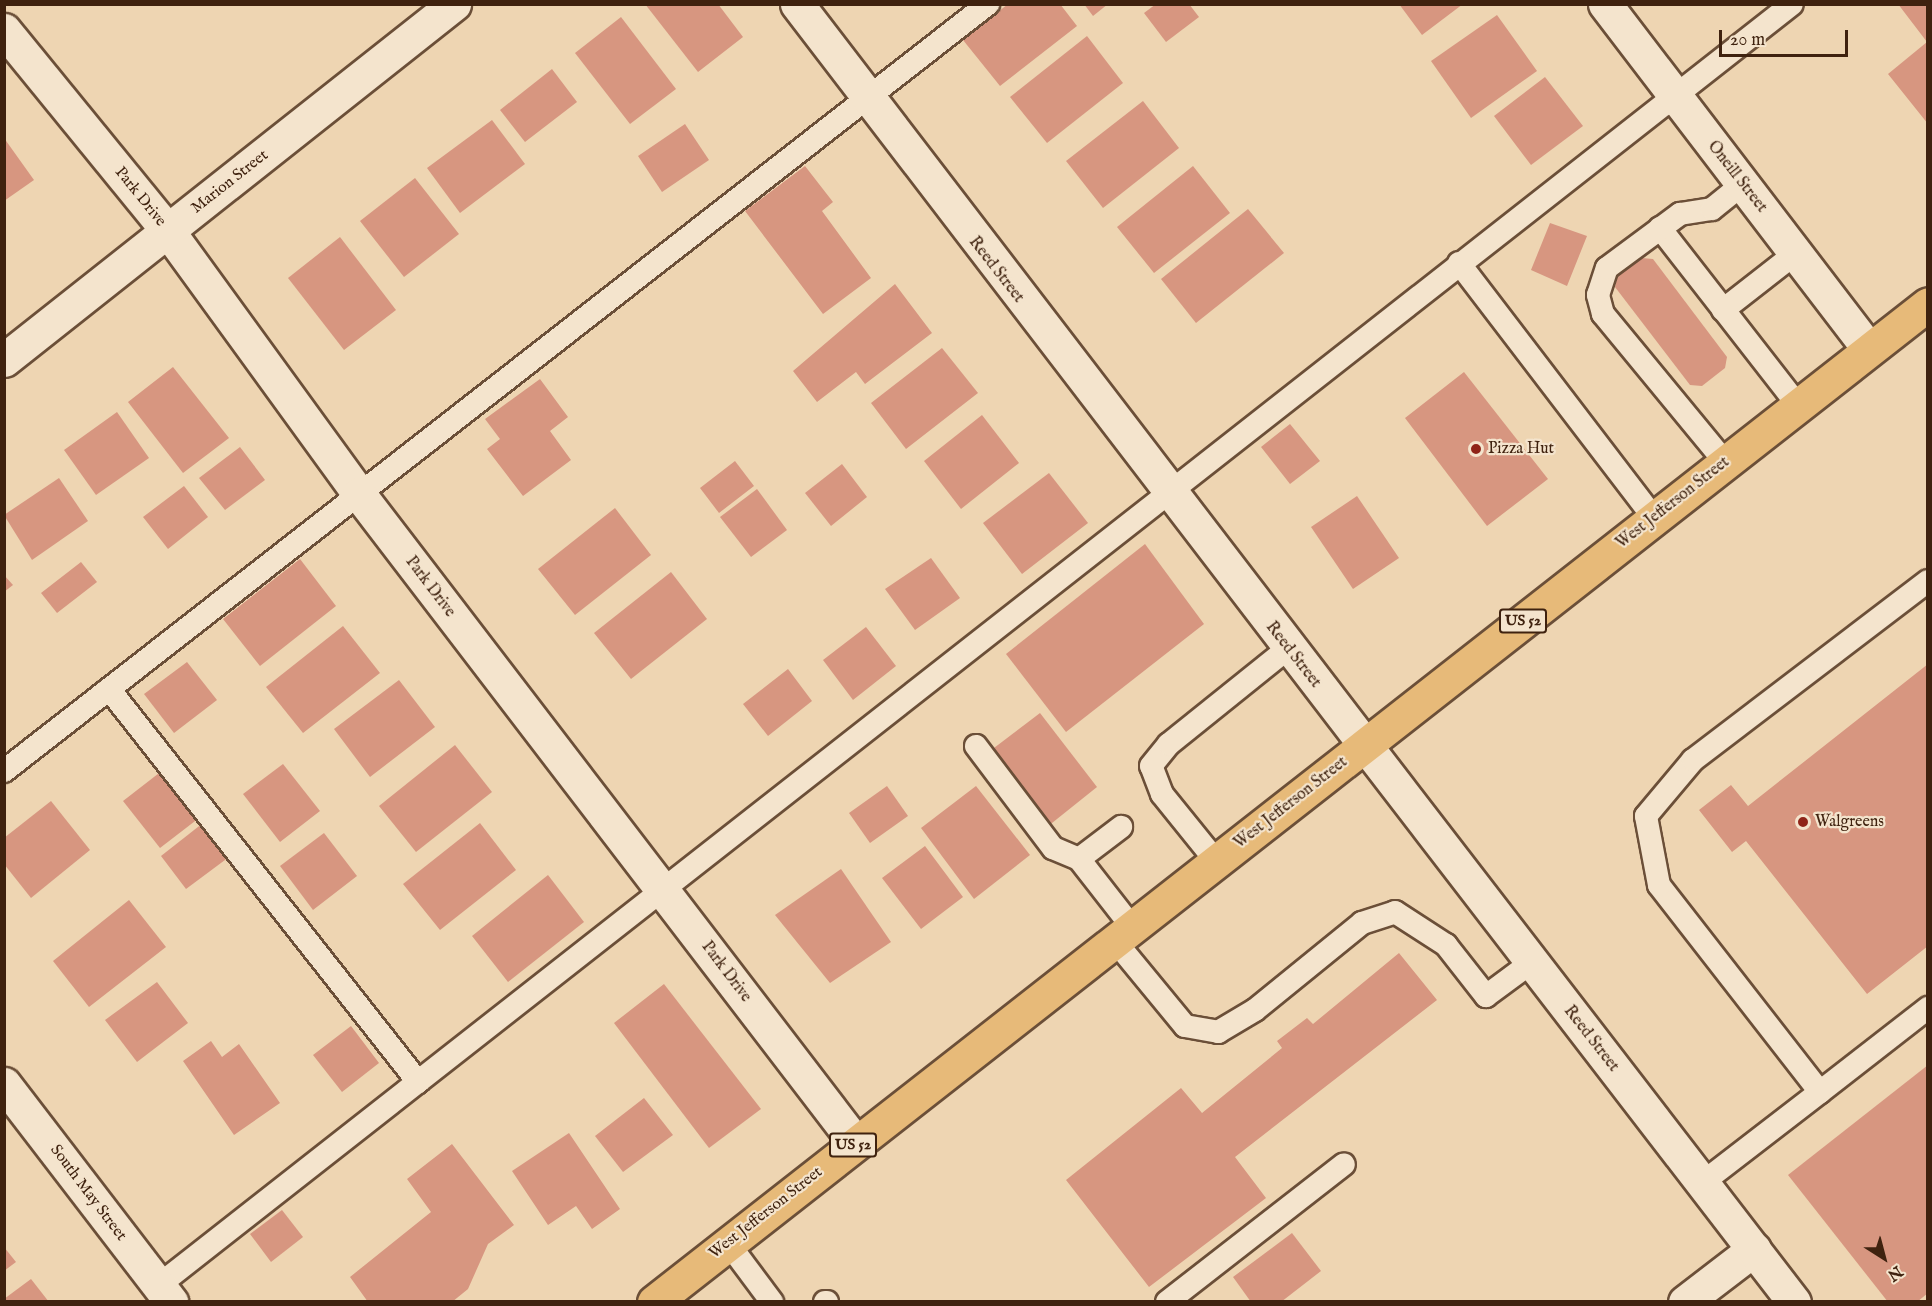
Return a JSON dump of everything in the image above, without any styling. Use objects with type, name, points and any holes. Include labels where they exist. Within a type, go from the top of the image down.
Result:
[{"type":"main road","name":"West Jefferson Street","points":[[654,1302],[1928,304]]},
{"type":"street","name":"Marion Street","points":[[4,360],[454,4]]},
{"type":"street","name":"Reed Street","points":[[797,4],[866,100],[1287,649],[1365,745],[1794,1302]]},
{"type":"street","name":"Oneill Street","points":[[1605,4],[1869,349]]},
{"type":"street","name":"Park Drive","points":[[4,30],[168,231],[358,494],[856,1143]]},
{"type":"street","name":"South May Street","points":[[4,1084],[165,1293]]},
{"type":"street","points":[[1685,1302],[1754,1249]]},
{"type":"lane","points":[[4,771],[988,4]]},
{"type":"lane","points":[[165,1293],[418,1082],[1166,491],[1792,4]]},
{"type":"lane","points":[[1725,462],[1603,314],[1598,295],[1607,268],[1680,214],[1712,209],[1743,184]]},
{"type":"lane","points":[[1660,228],[1798,405]]},
{"type":"lane","points":[[1724,310],[1796,253]]},
{"type":"lane","points":[[1459,263],[1654,518]]},
{"type":"lane","points":[[1820,1092],[1659,885],[1646,816],[1693,760],[1928,581]]},
{"type":"lane","points":[[1216,861],[1162,794],[1151,766],[1169,744],[1287,649]]},
{"type":"lane","points":[[109,689],[418,1082]]},
{"type":"lane","points":[[976,746],[1053,848],[1079,859],[1124,934],[1185,1026],[1218,1032],[1255,1010],[1362,923],[1395,912],[1446,945],[1486,996],[1532,962]]},
{"type":"lane","points":[[1079,859],[1121,827]]},
{"type":"lane","points":[[1702,1183],[1928,1008]]},
{"type":"lane","points":[[1167,1302],[1344,1164]]},
{"type":"lane","points":[[728,1243],[772,1302]]},
{"type":"building","points":[[645,4],[718,4],[743,37],[698,72]]},
{"type":"building","points":[[1008,4],[1060,4],[1077,26],[1000,86],[963,40]]},
{"type":"building","points":[[1084,4],[1108,4],[1093,16]]},
{"type":"building","points":[[1156,4],[1189,4],[1199,17],[1166,42],[1144,13]]},
{"type":"building","points":[[1399,4],[1463,4],[1422,35]]},
{"type":"building","points":[[1898,4],[1928,4],[1928,124],[1888,74],[1927,42]]},
{"type":"building","points":[[1497,15],[1537,71],[1471,118],[1431,61]]},
{"type":"building","points":[[621,17],[676,89],[630,124],[575,53]]},
{"type":"building","points":[[1087,36],[1123,83],[1047,143],[1010,97]]},
{"type":"building","points":[[552,69],[577,102],[525,142],[500,110]]},
{"type":"building","points":[[1545,77],[1583,126],[1531,165],[1494,116]]},
{"type":"building","points":[[1143,101],[1179,148],[1103,208],[1066,161]]},
{"type":"building","points":[[492,120],[525,164],[460,213],[427,168]]},
{"type":"building","points":[[685,124],[709,160],[662,192],[638,156]]},
{"type":"building","points":[[4,138],[34,180],[4,201]]},
{"type":"building","points":[[805,166],[833,202],[822,211],[871,278],[823,314],[745,211]]},
{"type":"building","points":[[1193,166],[1230,213],[1154,273],[1117,227]]},
{"type":"building","points":[[415,178],[459,234],[404,277],[360,221]]},
{"type":"building","points":[[1248,209],[1284,253],[1196,323],[1161,279]]},
{"type":"building","points":[[1550,223],[1587,236],[1567,286],[1531,270]]},
{"type":"building","points":[[340,237],[396,310],[344,350],[288,278]]},
{"type":"building","points":[[1642,258],[1653,259],[1727,357],[1725,368],[1702,386],[1690,385],[1615,287],[1617,277]]},
{"type":"building","points":[[895,284],[932,333],[865,384],[856,372],[817,402],[793,371]]},
{"type":"building","points":[[942,348],[978,393],[906,449],[871,403]]},
{"type":"building","points":[[173,367],[229,438],[183,473],[128,402]]},
{"type":"building","name":"Pizza Hut","points":[[1464,372],[1548,479],[1487,526],[1405,418]]},
{"type":"building","points":[[540,379],[568,417],[550,431],[571,460],[523,496],[487,449],[500,439],[485,419]]},
{"type":"building","points":[[117,412],[149,458],[96,495],[64,450]]},
{"type":"building","points":[[982,415],[1019,463],[961,509],[924,461]]},
{"type":"building","points":[[1290,424],[1320,461],[1290,484],[1261,447]]},
{"type":"building","points":[[240,447],[265,480],[225,510],[199,478]]},
{"type":"building","points":[[735,461],[754,486],[719,513],[700,488]]},
{"type":"building","points":[[842,464],[867,497],[831,526],[805,493]]},
{"type":"building","points":[[1049,473],[1088,523],[1022,574],[983,523]]},
{"type":"building","points":[[59,478],[88,521],[32,560],[4,515]]},
{"type":"building","points":[[184,486],[208,517],[168,549],[143,517]]},
{"type":"building","points":[[757,489],[787,530],[751,557],[720,517]]},
{"type":"building","points":[[1357,496],[1399,558],[1353,589],[1311,527]]},
{"type":"building","points":[[615,508],[651,555],[575,615],[538,569]]},
{"type":"building","points":[[1145,544],[1204,624],[1066,732],[1006,654]]},
{"type":"building","points":[[931,558],[960,598],[915,630],[885,589]]},
{"type":"building","points":[[300,559],[336,606],[260,666],[223,619]]},
{"type":"building","points":[[81,562],[97,582],[57,613],[41,593]]},
{"type":"building","points":[[671,572],[707,619],[631,679],[594,633]]},
{"type":"building","points":[[4,575],[13,585],[4,592]]},
{"type":"building","points":[[343,626],[380,673],[303,733],[266,687]]},
{"type":"building","points":[[866,627],[896,666],[853,700],[823,660]]},
{"type":"building","points":[[187,662],[217,700],[174,733],[144,694]]},
{"type":"building","name":"Walgreens","points":[[1928,664],[1928,946],[1867,994],[1746,841],[1732,852],[1699,810],[1731,785],[1748,806]]},
{"type":"building","points":[[788,669],[812,701],[768,736],[743,704]]},
{"type":"building","points":[[399,680],[435,727],[370,777],[334,729]]},
{"type":"building","points":[[1040,713],[1097,787],[1047,827],[990,751]]},
{"type":"building","points":[[455,745],[492,792],[416,852],[379,806]]},
{"type":"building","points":[[283,764],[320,811],[280,842],[243,794]]},
{"type":"building","points":[[163,770],[199,818],[160,848],[123,801]]},
{"type":"building","points":[[887,786],[908,816],[870,843],[849,813]]},
{"type":"building","points":[[976,786],[1030,855],[974,899],[921,828]]},
{"type":"building","points":[[51,801],[90,850],[31,898],[4,864],[4,838]]},
{"type":"building","points":[[203,823],[229,857],[186,889],[161,856]]},
{"type":"building","points":[[480,823],[516,870],[440,930],[403,884]]},
{"type":"building","points":[[324,833],[357,876],[313,910],[280,866]]},
{"type":"building","points":[[925,846],[963,897],[921,929],[882,878]]},
{"type":"building","points":[[841,869],[891,942],[830,983],[775,915]]},
{"type":"building","points":[[548,875],[584,922],[508,982],[472,936]]},
{"type":"building","points":[[129,900],[166,947],[89,1007],[53,961]]},
{"type":"building","points":[[1399,953],[1437,1000],[1235,1157],[1266,1198],[1149,1287],[1066,1180],[1181,1088],[1202,1113],[1282,1048],[1277,1041],[1307,1018],[1313,1024]]},
{"type":"building","points":[[157,982],[188,1023],[137,1062],[105,1020]]},
{"type":"building","points":[[664,984],[761,1109],[709,1148],[614,1023]]},
{"type":"building","points":[[351,1026],[379,1063],[342,1092],[313,1055]]},
{"type":"building","points":[[211,1041],[222,1057],[239,1044],[280,1103],[234,1135],[183,1061]]},
{"type":"building","points":[[1928,1065],[1928,1293],[1917,1302],[1888,1302],[1788,1175]]},
{"type":"building","points":[[644,1098],[673,1135],[623,1172],[595,1136]]},
{"type":"building","points":[[569,1133],[620,1209],[592,1229],[576,1206],[548,1225],[512,1171]]},
{"type":"building","points":[[452,1144],[514,1225],[488,1244],[468,1289],[452,1302],[368,1302],[350,1277],[431,1212],[407,1179]]},
{"type":"building","points":[[282,1210],[303,1237],[271,1262],[250,1234]]},
{"type":"building","points":[[1292,1233],[1321,1271],[1281,1302],[1251,1302],[1233,1277]]},
{"type":"building","points":[[4,1247],[16,1262],[4,1271]]},
{"type":"building","points":[[31,1279],[49,1302],[4,1302],[4,1299]]},
{"type":"place","name":"Pizza Hut","points":[[1476,449]]},
{"type":"place","name":"Walgreens","points":[[1803,822]]}]
